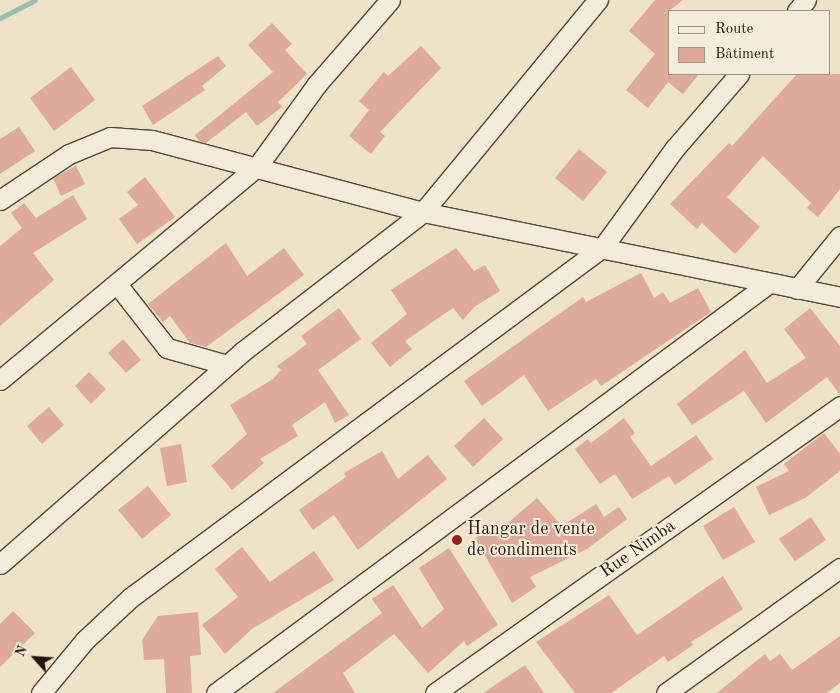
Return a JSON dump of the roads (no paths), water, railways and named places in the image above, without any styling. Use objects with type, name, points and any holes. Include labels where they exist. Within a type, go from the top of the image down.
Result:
[{"type":"street","points":[[0,380],[257,167],[317,84],[390,0]]},
{"type":"street","points":[[0,564],[227,365],[423,212],[598,0]]},
{"type":"street","points":[[798,10],[806,0]]},
{"type":"street","points":[[41,693],[85,640],[130,598],[603,247],[675,148],[738,75]]},
{"type":"street","points":[[0,200],[69,154],[110,137],[152,140],[423,212],[603,247],[768,284],[840,297]]},
{"type":"street","points":[[797,289],[840,236]]},
{"type":"street","points":[[117,284],[167,348],[227,365]]},
{"type":"street","points":[[216,693],[768,284]]},
{"type":"street","name":"Rue Nimba","points":[[435,693],[837,413]]},
{"type":"street","points":[[666,693],[840,568]]},
{"type":"waterway","points":[[0,18],[35,0]]},
{"type":"place","name":"Hangar de vente de condiments","points":[[457,540]]}]
